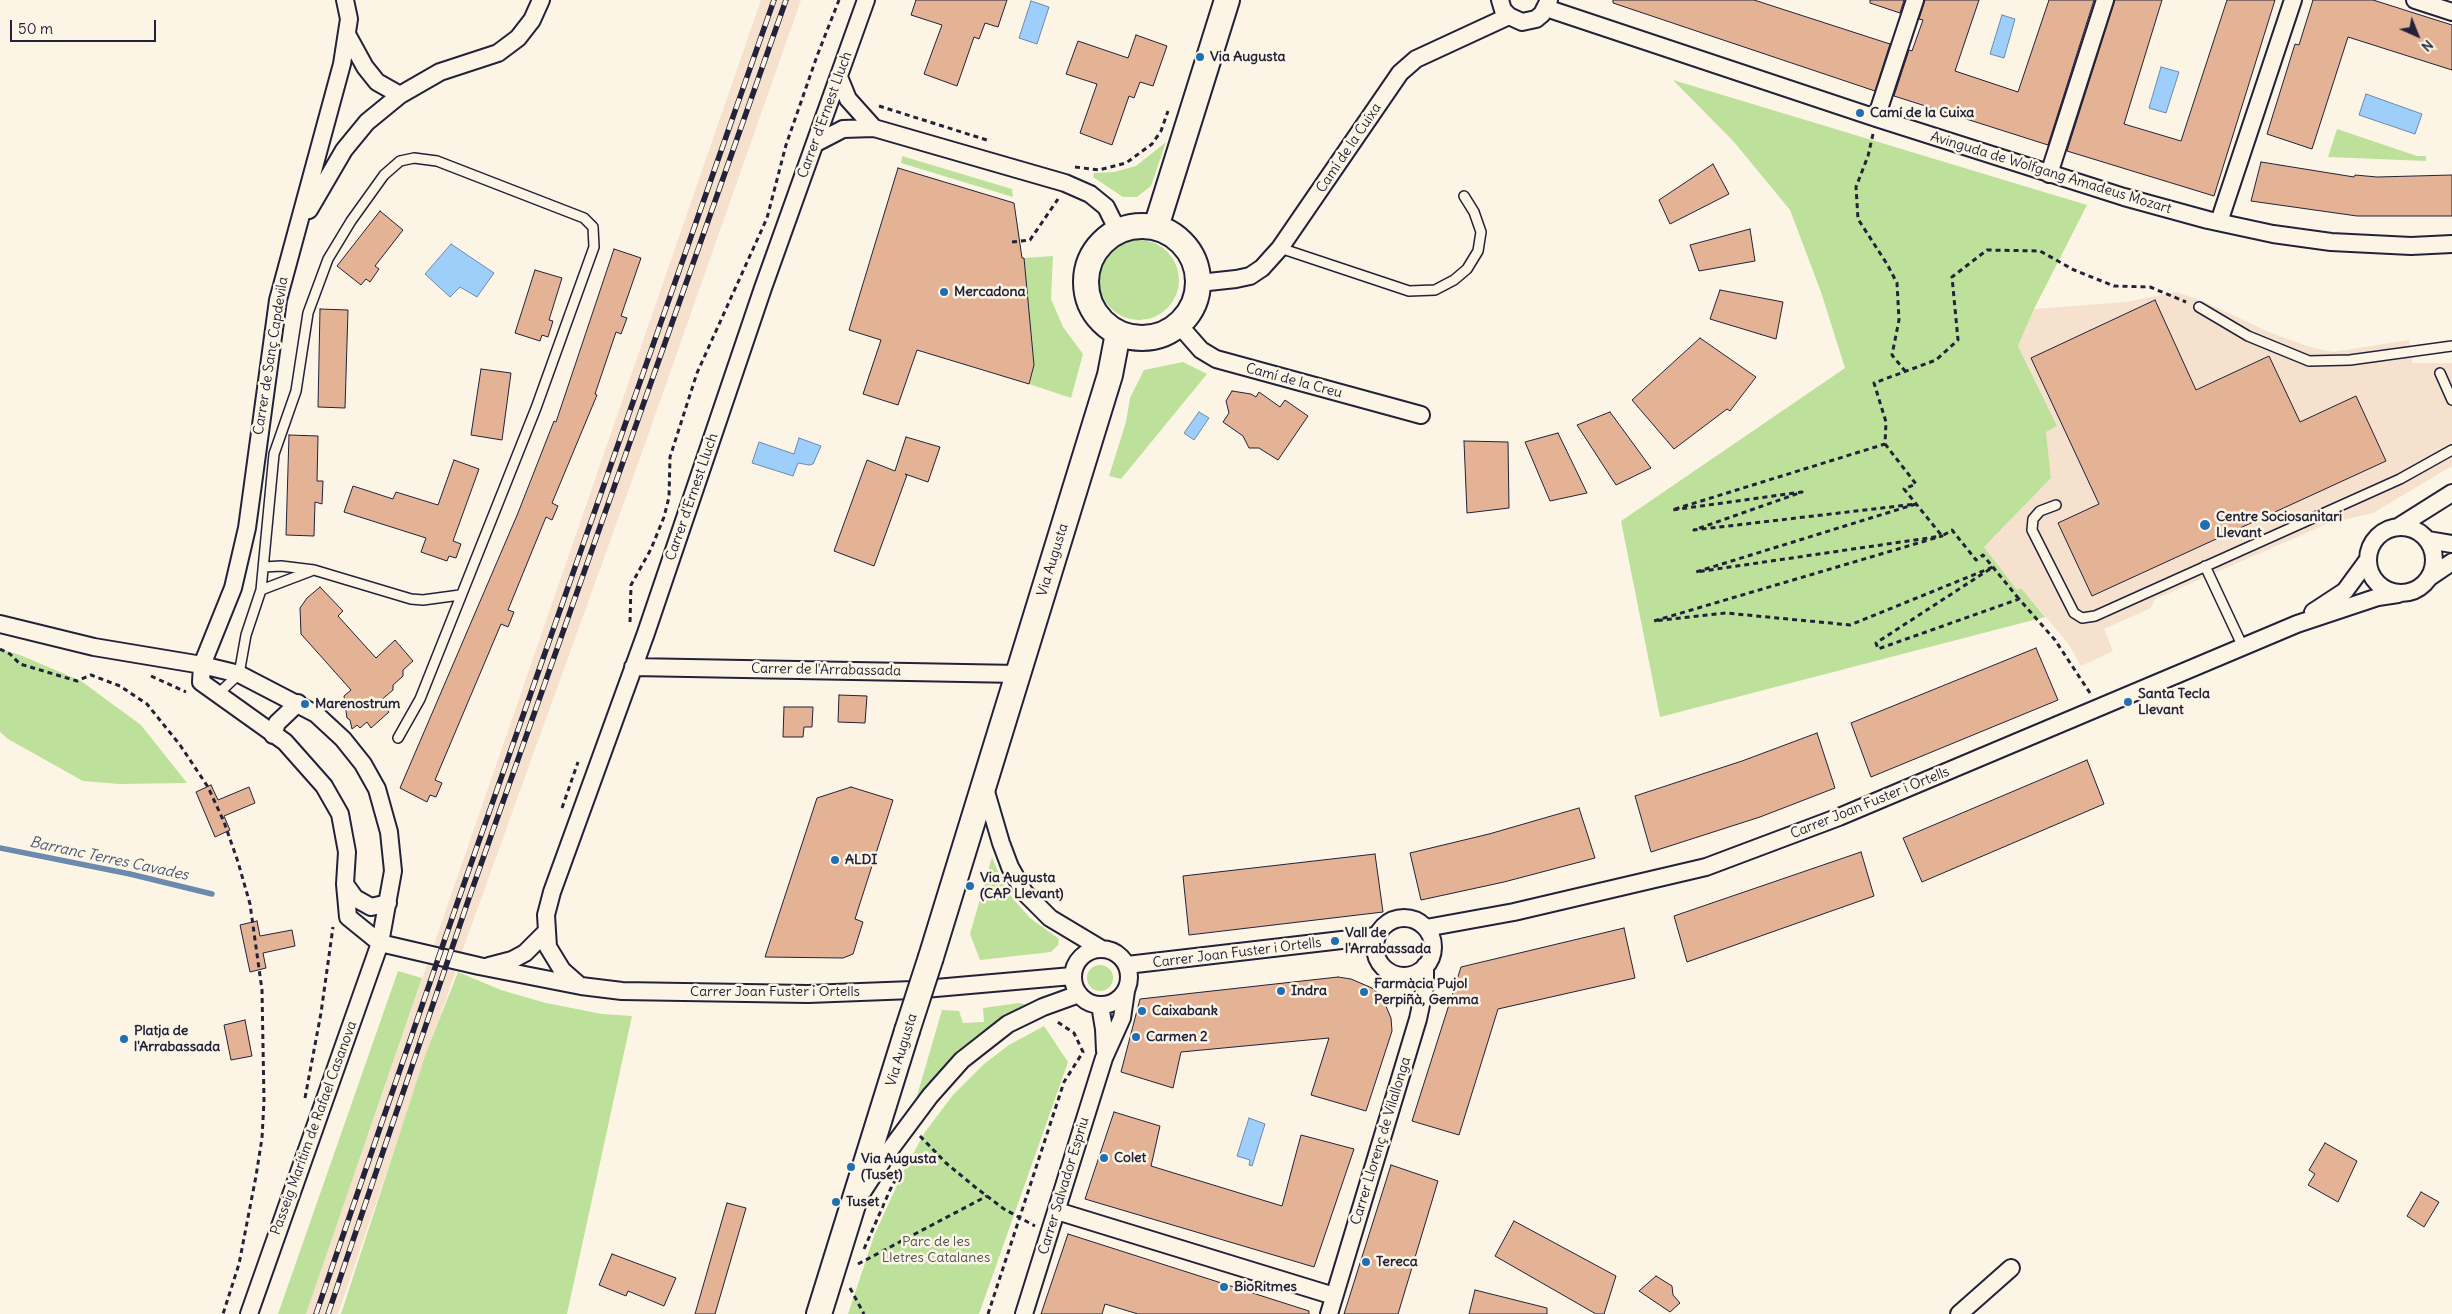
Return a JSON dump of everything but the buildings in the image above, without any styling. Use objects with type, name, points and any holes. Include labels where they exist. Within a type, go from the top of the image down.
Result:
[{"type":"main road","points":[[1156,227],[1227,0]]},
{"type":"main road","points":[[1130,227],[1156,227],[1182,241],[1190,251],[1195,261],[1199,283],[1195,302],[1179,325],[1167,333],[1154,337],[1131,337],[1118,333],[1101,320],[1093,310],[1086,290],[1086,277],[1095,251],[1106,239],[1118,231],[1130,227]]},
{"type":"main road","name":"Via Augusta","points":[[818,1314],[853,1208],[1019,674],[1110,375],[1118,333]]},
{"type":"street","points":[[297,233],[344,150],[367,122],[400,95],[440,72],[498,53],[518,38],[532,20],[541,0]]},
{"type":"street","name":"Carrer d'Ernest Lluch","points":[[581,986],[562,970],[548,947],[546,915],[552,892],[633,667],[763,288],[866,0]]},
{"type":"street","points":[[1500,0],[1503,10],[1509,16],[1522,22],[1536,19],[1548,4]]},
{"type":"street","points":[[1876,118],[1915,0]]},
{"type":"street","points":[[2049,174],[2105,0]]},
{"type":"street","points":[[2219,222],[2293,0]]},
{"type":"street","points":[[2415,0],[2452,12]]},
{"type":"street","name":"Carrer de Sanç Capdevila","points":[[196,688],[202,665],[233,588],[247,528],[278,300],[285,266],[297,233],[348,36],[349,19],[346,1]]},
{"type":"street","name":"Avinguda de Wolfgang Amadeus Mozart","points":[[1548,4],[1876,118],[2124,197],[2273,234],[2331,242],[2411,246],[2452,244]]},
{"type":"street","name":"Camí de la Cuixa","points":[[1199,283],[1250,276],[1267,264],[1400,74],[1416,59],[1509,16]]},
{"type":"street","points":[[348,36],[365,67],[377,82],[400,95]]},
{"type":"street","points":[[839,76],[848,99],[874,128]]},
{"type":"street","points":[[816,142],[843,129],[874,128],[1065,183],[1090,194],[1106,207],[1118,231]]},
{"type":"street","name":"Camí de la Creu","points":[[1179,325],[1201,350],[1216,359],[1421,415]]},
{"type":"street","points":[[2446,496],[2398,527],[2388,529],[2372,542],[2367,561],[2373,580],[2380,587],[2398,594],[2416,590],[2430,577],[2452,562]]},
{"type":"street","points":[[2423,536],[2446,496]]},
{"type":"street","points":[[2398,527],[2452,544]]},
{"type":"street","points":[[2423,536],[2434,558],[2430,577]]},
{"type":"street","name":"Carrer Joan Fuster i Ortells","points":[[2296,624],[2345,591],[2367,561]]},
{"type":"street","name":"Carrer Joan Fuster i Ortells","points":[[1426,928],[1514,912],[1706,867],[1839,817],[2099,709],[2296,624],[2378,597],[2398,594]]},
{"type":"street","name":"Passeig Marítim de Rafael Casanova","points":[[0,624],[94,647],[202,665],[239,674],[316,714],[343,739],[363,764],[377,789],[389,832],[393,871],[380,943],[249,1314]]},
{"type":"street","name":"Carrer de l'Arrabassada","points":[[633,667],[1019,674]]},
{"type":"street","points":[[196,688],[218,694],[285,742],[324,786],[340,814],[347,852],[345,884],[348,917],[380,943]]},
{"type":"street","points":[[273,734],[278,723],[298,703]]},
{"type":"street","points":[[984,785],[1001,843],[1010,867],[1024,892],[1050,918],[1100,948],[1118,954],[1127,965],[1130,976],[1126,991],[1120,998],[1110,1004],[1100,1005],[1092,1004],[1079,994],[1072,976],[1078,960],[1088,952],[1100,948]]},
{"type":"street","points":[[345,884],[355,898],[371,907],[388,903]]},
{"type":"street","points":[[1400,918],[1418,921],[1426,928],[1431,937],[1433,947],[1431,958],[1426,966],[1418,973],[1408,975],[1396,975],[1387,970],[1380,962],[1376,953],[1376,936],[1386,925],[1400,918]]},
{"type":"street","name":"Carrer Joan Fuster i Ortells","points":[[479,966],[512,960],[525,953],[547,931]]},
{"type":"street","name":"Carrer Joan Fuster i Ortells","points":[[1127,965],[1376,936]]},
{"type":"street","name":"Carrer Joan Fuster i Ortells","points":[[380,943],[479,966],[581,986],[622,991],[808,994],[913,990],[1072,976]]},
{"type":"street","name":"Carrer Llorenç de Vilallonga","points":[[1329,1314],[1418,1019],[1426,986],[1426,966]]},
{"type":"street","name":"Carrer Salvador Espriu","points":[[1024,1314],[1104,1058],[1122,1018],[1126,991]]},
{"type":"street","points":[[853,1208],[889,1151],[930,1096],[962,1060],[1008,1024],[1043,1007],[1079,994]]},
{"type":"street","name":"Carrer Salvador Espriu","points":[[1100,1005],[1104,1029],[1104,1058]]},
{"type":"street","points":[[1057,1211],[1334,1296]]},
{"type":"street","points":[[1959,1314],[2011,1268]]},
{"type":"lane","points":[[218,694],[239,674],[246,635],[261,590],[274,454],[296,391],[308,313],[328,259],[351,221],[384,176],[400,161],[414,158],[437,161],[584,218],[593,227],[595,237],[594,247],[536,408],[420,699],[398,738]]},
{"type":"lane","points":[[1280,248],[1409,291],[1435,290],[1454,280],[1467,269],[1478,251],[1481,232],[1474,212],[1464,196]]},
{"type":"lane","points":[[2199,307],[2248,336],[2309,361],[2350,360],[2452,346]]},
{"type":"lane","points":[[2440,373],[2452,400]]},
{"type":"lane","points":[[2056,505],[2040,511],[2033,519],[2032,530],[2074,613],[2082,618],[2095,616],[2400,479],[2452,450]]},
{"type":"lane","points":[[264,567],[281,566],[314,570],[411,599],[422,600],[460,595]]},
{"type":"lane","points":[[2205,566],[2242,647]]},
{"type":"lane","points":[[261,590],[314,570]]},
{"type":"path","points":[[633,628],[630,620],[631,585],[652,549],[664,517],[669,497],[670,457],[676,436],[697,373],[766,218],[786,144],[839,0]]},
{"type":"path","points":[[873,104],[994,142]]},
{"type":"path","points":[[1012,242],[1030,240],[1061,194],[1070,166],[1100,170],[1126,163],[1152,144],[1161,131],[1169,108]]},
{"type":"path","points":[[1876,118],[1868,156],[1856,187],[1858,219],[1897,283],[1899,320],[1892,355],[1905,372]]},
{"type":"path","points":[[1942,536],[1904,489],[1916,484],[1885,444],[1886,422],[1874,383],[1936,360],[1958,340],[1952,277],[1987,250],[2040,251],[2074,270],[2114,286],[2150,287],[2199,307]]},
{"type":"path","points":[[1885,444],[1672,510],[1802,492],[1694,530],[1916,504]]},
{"type":"path","points":[[1916,504],[1696,572],[1942,536]]},
{"type":"path","points":[[1993,567],[1850,625],[1726,614],[1654,621],[1942,536],[1952,530],[1976,560],[1982,555],[1993,567],[2020,598],[2055,640],[2087,687],[2099,709]]},
{"type":"path","points":[[1993,567],[1876,643],[1878,650],[2020,598]]},
{"type":"path","points":[[0,649],[10,654],[20,664],[77,682],[91,675],[120,686],[147,704],[180,745],[208,787],[224,822],[238,862],[250,904],[262,990],[264,1101],[262,1138],[256,1176],[239,1264],[223,1314]]},
{"type":"path","points":[[142,672],[196,688]]},
{"type":"path","points":[[560,812],[579,758]]},
{"type":"path","points":[[304,1104],[322,1013],[333,923]]},
{"type":"path","points":[[988,1314],[1064,1082],[1083,1052],[1074,1033],[1053,1020]]},
{"type":"path","points":[[916,1144],[925,1129]]},
{"type":"path","points":[[920,1136],[946,1163],[987,1196],[1019,1217],[1050,1233]]},
{"type":"path","points":[[856,1269],[890,1190],[907,1159]]},
{"type":"path","points":[[859,1262],[987,1196]]},
{"type":"path","points":[[850,1288],[864,1314]]},
{"type":"shaded area","points":[[761,0],[801,0],[639,461],[468,935],[338,1314],[306,1314]]},
{"type":"shaded area","points":[[2176,292],[2205,302],[2271,333],[2310,347],[2333,352],[2409,340],[2412,363],[2452,363],[2452,466],[2373,513],[2329,523],[2155,599],[2151,608],[2104,629],[2113,651],[2081,666],[2068,643],[2021,588],[2017,590],[1984,547],[2051,478],[2046,432],[2057,426],[2018,346],[2034,309],[2126,302]]},
{"type":"green space","points":[[1673,80],[2087,205],[2034,309],[2018,346],[2057,426],[2046,432],[2051,478],[1984,547],[2017,590],[2021,588],[2045,617],[1660,717],[1621,521],[1845,368],[1821,292],[1790,210],[1734,142]]},
{"type":"green space","points":[[2337,129],[2417,156],[2426,156],[2426,161],[2328,157]]},
{"type":"green space","points":[[1166,142],[1151,186],[1137,197],[1123,197],[1093,177],[1094,173],[1114,172],[1136,166]]},
{"type":"green space","points":[[902,156],[1012,189],[1013,197],[901,163]]},
{"type":"green space","points":[[1139,240],[1154,243],[1167,252],[1176,265],[1179,280],[1176,295],[1167,308],[1154,317],[1139,320],[1124,317],[1111,308],[1102,295],[1099,280],[1102,265],[1111,252],[1124,243]]},
{"type":"green space","points":[[1053,256],[1051,299],[1063,327],[1083,354],[1071,398],[1029,384],[1034,365],[1024,258]]},
{"type":"green space","points":[[1183,362],[1207,374],[1121,479],[1109,476],[1126,422],[1130,398],[1144,370]]},
{"type":"green space","points":[[0,649],[20,655],[81,681],[141,725],[187,783],[119,784],[83,781],[8,739],[0,732]]},
{"type":"green space","points":[[992,857],[1003,884],[1014,900],[1030,918],[1059,939],[1058,945],[1051,952],[980,960],[970,934]]},
{"type":"green space","points":[[1100,965],[1109,969],[1113,978],[1109,987],[1100,991],[1091,987],[1087,978],[1091,969]]},
{"type":"green space","points":[[398,971],[422,978],[306,1314],[278,1314]]},
{"type":"green space","points":[[458,972],[501,990],[546,1003],[602,1014],[632,1016],[567,1314],[341,1314],[425,1056]]},
{"type":"green space","points":[[1019,1003],[1029,1005],[1003,1019],[973,1041],[933,1079],[914,1106],[942,1010],[959,1011],[963,1023],[984,1022],[983,1008]]},
{"type":"green space","name":"Parc de les Lletres Catalanes","points":[[1044,1026],[1068,1062],[979,1314],[848,1314],[874,1236],[903,1172],[925,1132],[953,1095],[984,1064],[1009,1045]]},
{"type":"water","points":[[1031,1],[1049,7],[1037,44],[1019,38]]},
{"type":"water","points":[[2002,15],[2015,19],[2004,58],[1990,54]]},
{"type":"water","points":[[2161,67],[2179,72],[2166,113],[2149,108]]},
{"type":"water","points":[[2366,94],[2422,114],[2415,134],[2359,115]]},
{"type":"water","points":[[451,244],[494,273],[477,297],[460,287],[450,297],[425,274]]},
{"type":"water","points":[[1199,412],[1209,418],[1194,440],[1184,433]]},
{"type":"water","points":[[799,438],[821,446],[813,464],[798,463],[793,476],[752,463],[759,442],[794,454]]},
{"type":"water","points":[[1249,1118],[1265,1124],[1252,1166],[1249,1165],[1250,1160],[1237,1156]]},
{"type":"waterway","name":"Barranc Terres Cavades","points":[[0,848],[130,874],[212,894]]},
{"type":"railway","points":[[316,1314],[459,898],[774,0]]},
{"type":"railway","points":[[328,1314],[468,901],[786,0]]},
{"type":"place","name":"Via Augusta","points":[[1200,57]]},
{"type":"place","name":"Camí de la Cuixa","points":[[1860,113]]},
{"type":"place","name":"Mercadona","points":[[944,292]]},
{"type":"place","name":"Centre Sociosanitari Llevant","points":[[2205,525]]},
{"type":"place","name":"Santa Tecla Llevant","points":[[2128,702]]},
{"type":"place","name":"Marenostrum","points":[[305,704]]},
{"type":"place","name":"ALDI","points":[[835,860]]},
{"type":"place","name":"Via Augusta (CAP Llevant)","points":[[970,886]]},
{"type":"place","name":"Vall de l'Arrabassada","points":[[1335,941]]},
{"type":"place","name":"Indra","points":[[1281,991]]},
{"type":"place","name":"Farmàcia Pujol Perpiñà, Gemma","points":[[1364,992]]},
{"type":"place","name":"Caixabank","points":[[1142,1011]]},
{"type":"place","name":"Carmen 2","points":[[1136,1037]]},
{"type":"place","name":"Platja de l'Arrabassada","points":[[124,1039]]},
{"type":"place","name":"Colet","points":[[1104,1158]]},
{"type":"place","name":"Via Augusta (Tuset)","points":[[851,1167]]},
{"type":"place","name":"Tuset","points":[[836,1202]]},
{"type":"place","name":"Tereca","points":[[1366,1262]]},
{"type":"place","name":"BioRitmes","points":[[1224,1287]]}]
